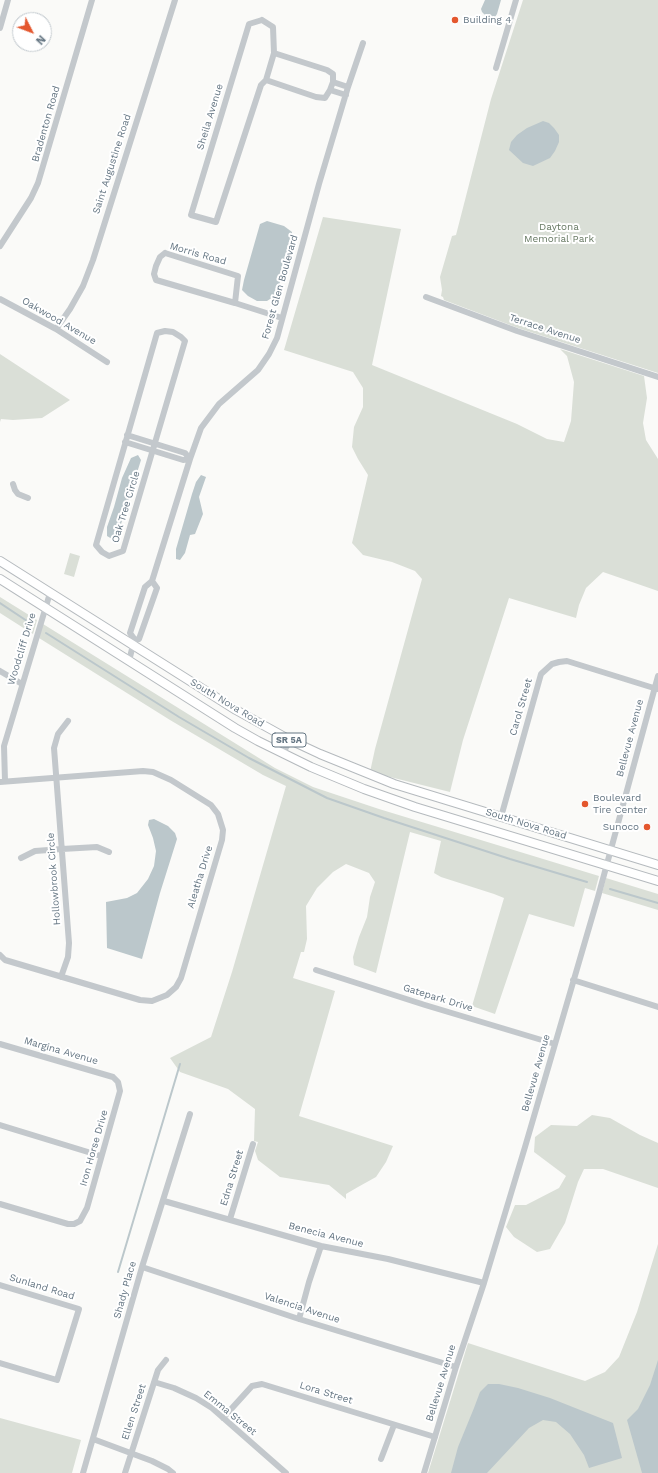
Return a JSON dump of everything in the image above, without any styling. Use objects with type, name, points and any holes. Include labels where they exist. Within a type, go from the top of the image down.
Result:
[{"type":"main road","name":"South Nova Road","points":[[0,561],[50,593],[134,642],[236,710],[290,740],[346,766],[381,779],[610,850]]},
{"type":"main road","name":"South Nova Road","points":[[0,579],[235,728],[338,779],[389,798],[606,865]]},
{"type":"main road","name":"SR 5A","points":[[610,850],[658,865]]},
{"type":"main road","name":"SR 5A","points":[[606,865],[658,881]]},
{"type":"street","points":[[0,28],[8,0]]},
{"type":"street","name":"Bradenton Road","points":[[0,246],[31,198],[38,183],[92,0]]},
{"type":"street","name":"Saint Augustine Road","points":[[56,329],[70,309],[83,286],[93,260],[175,0]]},
{"type":"street","points":[[496,68],[516,0]]},
{"type":"street","name":"Sheila Avenue","points":[[262,20],[273,27],[274,53],[266,80],[261,85],[216,222],[191,215],[250,24],[262,20]]},
{"type":"street","name":"Forest Glen Boulevard","points":[[152,581],[156,588],[139,639],[134,642],[130,633],[145,587],[152,581],[190,458],[201,428],[219,404],[258,370],[269,354],[277,338],[348,87],[363,43]]},
{"type":"street","points":[[266,80],[316,97],[325,98],[333,82],[333,74],[327,70],[274,53]]},
{"type":"street","points":[[333,82],[348,87]]},
{"type":"street","points":[[330,90],[346,94]]},
{"type":"street","name":"Morris Road","points":[[235,303],[238,276],[165,253],[160,257],[154,274],[156,280],[282,318]]},
{"type":"street","name":"Terrace Avenue","points":[[426,297],[517,331],[658,377]]},
{"type":"street","name":"Oakwood Avenue","points":[[0,299],[56,329],[107,362]]},
{"type":"street","name":"Oak Tree Circle","points":[[165,331],[174,332],[185,341],[154,450],[123,551],[110,556],[102,552],[96,544],[127,435],[157,333],[165,331]]},
{"type":"street","points":[[125,442],[183,460],[190,458],[185,453],[127,435]]},
{"type":"street","points":[[13,484],[18,494],[28,498]]},
{"type":"street","name":"Woodcliff Drive","points":[[3,782],[4,746],[50,593]]},
{"type":"street","points":[[128,661],[134,642]]},
{"type":"street","name":"Carol Street","points":[[501,817],[541,674],[552,664],[567,661],[656,689]]},
{"type":"street","points":[[0,671],[22,684]]},
{"type":"street","name":"Bellevue Avenue","points":[[424,1473],[456,1367],[484,1283],[555,1044],[656,689],[658,676]]},
{"type":"street","name":"Hollowbrook Circle","points":[[61,977],[69,951],[54,752],[55,740],[68,721]]},
{"type":"street","points":[[283,753],[290,740]]},
{"type":"street","name":"Aleatha Drive","points":[[0,956],[5,960],[140,1000],[158,1000],[167,995],[173,991],[179,983],[183,972],[222,840],[223,830],[218,814],[211,805],[171,780],[153,772],[143,771],[3,782]]},
{"type":"street","points":[[21,858],[35,851],[62,849],[97,847],[109,852]]},
{"type":"street","name":"Gatepark Drive","points":[[316,970],[555,1044]]},
{"type":"street","points":[[573,980],[658,1007]]},
{"type":"street","name":"Margina Avenue","points":[[0,1044],[107,1075],[116,1079]]},
{"type":"street","name":"Iron Horse Drive","points":[[0,1204],[68,1224],[74,1224],[80,1221],[87,1208],[120,1091],[120,1085],[116,1079]]},
{"type":"street","name":"Shady Place","points":[[83,1473],[142,1267],[164,1201],[190,1114]]},
{"type":"street","points":[[0,1124],[101,1156]]},
{"type":"street","name":"Edna Street","points":[[230,1219],[253,1144]]},
{"type":"street","name":"Benecia Avenue","points":[[164,1201],[321,1246],[388,1259],[484,1283]]},
{"type":"street","points":[[299,1318],[321,1246]]},
{"type":"street","name":"Valencia Avenue","points":[[142,1267],[456,1367]]},
{"type":"street","name":"Sunland Road","points":[[0,1285],[78,1309],[57,1380],[0,1363]]},
{"type":"street","name":"Ellen Street","points":[[125,1473],[158,1370],[166,1360]]},
{"type":"street","name":"Emma Street","points":[[154,1382],[174,1388],[196,1398],[212,1408],[286,1473]]},
{"type":"street","name":"Lora Street","points":[[223,1418],[252,1386],[259,1383],[435,1437]]},
{"type":"street","points":[[381,1459],[394,1425]]},
{"type":"street","points":[[93,1439],[132,1453],[168,1469],[173,1473]]},
{"type":"green space","name":"Daytona Memorial Park","points":[[523,0],[658,0],[658,373],[518,328],[444,300],[441,296],[442,290],[440,277],[452,236],[456,235],[491,99]]},
{"type":"green space","points":[[323,217],[401,229],[372,365],[517,424],[547,439],[564,442],[571,421],[574,382],[567,356],[560,349],[644,376],[647,398],[643,423],[646,440],[658,459],[658,591],[603,572],[586,588],[579,605],[576,618],[509,598],[463,740],[450,792],[370,772],[422,579],[415,571],[392,562],[363,555],[352,543],[368,475],[352,447],[354,427],[363,407],[363,388],[353,372],[284,350]]},
{"type":"green space","points":[[0,354],[70,400],[42,418],[13,420],[1,419],[0,422]]},
{"type":"green space","points":[[70,553],[80,556],[74,577],[64,574]]},
{"type":"green space","points":[[0,597],[37,620],[33,634],[0,613]]},
{"type":"green space","points":[[43,624],[275,768],[313,787],[379,809],[599,876],[595,891],[585,888],[574,927],[529,914],[495,1014],[472,1006],[504,898],[441,877],[434,873],[441,841],[410,832],[376,973],[354,965],[353,957],[367,917],[370,897],[375,882],[369,873],[346,864],[333,872],[317,888],[306,906],[307,939],[304,952],[301,952],[293,978],[335,991],[299,1116],[393,1146],[386,1162],[376,1177],[346,1194],[346,1199],[329,1185],[280,1177],[258,1160],[255,1151],[258,1142],[254,1141],[255,1109],[228,1089],[180,1072],[170,1058],[211,1037],[232,972],[286,786],[263,775],[170,720],[39,638]]},
{"type":"green space","points":[[606,878],[658,894],[658,910],[602,893]]},
{"type":"green space","points":[[592,1115],[610,1118],[640,1135],[658,1143],[658,1188],[603,1169],[584,1169],[578,1182],[565,1223],[550,1249],[537,1252],[514,1237],[506,1227],[515,1205],[526,1205],[559,1188],[566,1176],[534,1152],[535,1137],[551,1125],[577,1126]]},
{"type":"green space","points":[[658,1244],[658,1473],[428,1473],[468,1343],[585,1381],[605,1372],[619,1357],[637,1312]]},
{"type":"green space","points":[[0,1418],[81,1440],[72,1473],[0,1473]]},
{"type":"shaded area","points":[[485,0],[501,0],[495,17],[487,17],[482,12],[481,9]]},
{"type":"shaded area","points":[[543,121],[549,123],[559,135],[559,142],[555,151],[550,158],[533,166],[523,163],[509,150],[511,142],[517,135],[527,128]]},
{"type":"shaded area","points":[[267,221],[284,226],[292,232],[291,247],[279,285],[273,297],[267,301],[257,301],[248,296],[242,290],[260,224]]},
{"type":"shaded area","points":[[138,455],[141,460],[121,524],[116,536],[112,539],[107,536],[107,527],[122,478],[131,458]]},
{"type":"shaded area","points":[[201,475],[206,477],[199,497],[203,514],[195,534],[190,535],[185,553],[180,560],[176,559],[176,549],[192,494],[196,482]]},
{"type":"shaded area","points":[[154,819],[168,826],[175,833],[177,839],[142,959],[107,948],[106,902],[127,898],[137,893],[148,879],[154,866],[156,851],[148,825],[149,820]]},
{"type":"shaded area","points":[[658,1360],[658,1473],[642,1473],[627,1420],[638,1409],[650,1385]]},
{"type":"shaded area","points":[[488,1384],[499,1384],[518,1388],[550,1398],[613,1423],[622,1458],[589,1468],[584,1455],[570,1434],[556,1422],[543,1420],[529,1428],[487,1473],[451,1473],[458,1447],[480,1392]]},
{"type":"waterway","points":[[0,603],[30,623]]},
{"type":"waterway","points":[[46,633],[179,717],[249,758],[327,798],[510,859],[587,882]]},
{"type":"waterway","points":[[610,889],[658,903]]},
{"type":"waterway","points":[[118,1272],[180,1064]]},
{"type":"place","name":"Building 4","points":[[455,20]]},
{"type":"place","name":"Boulevard Tire Center","points":[[585,804]]},
{"type":"place","name":"Sunoco","points":[[647,827]]}]
